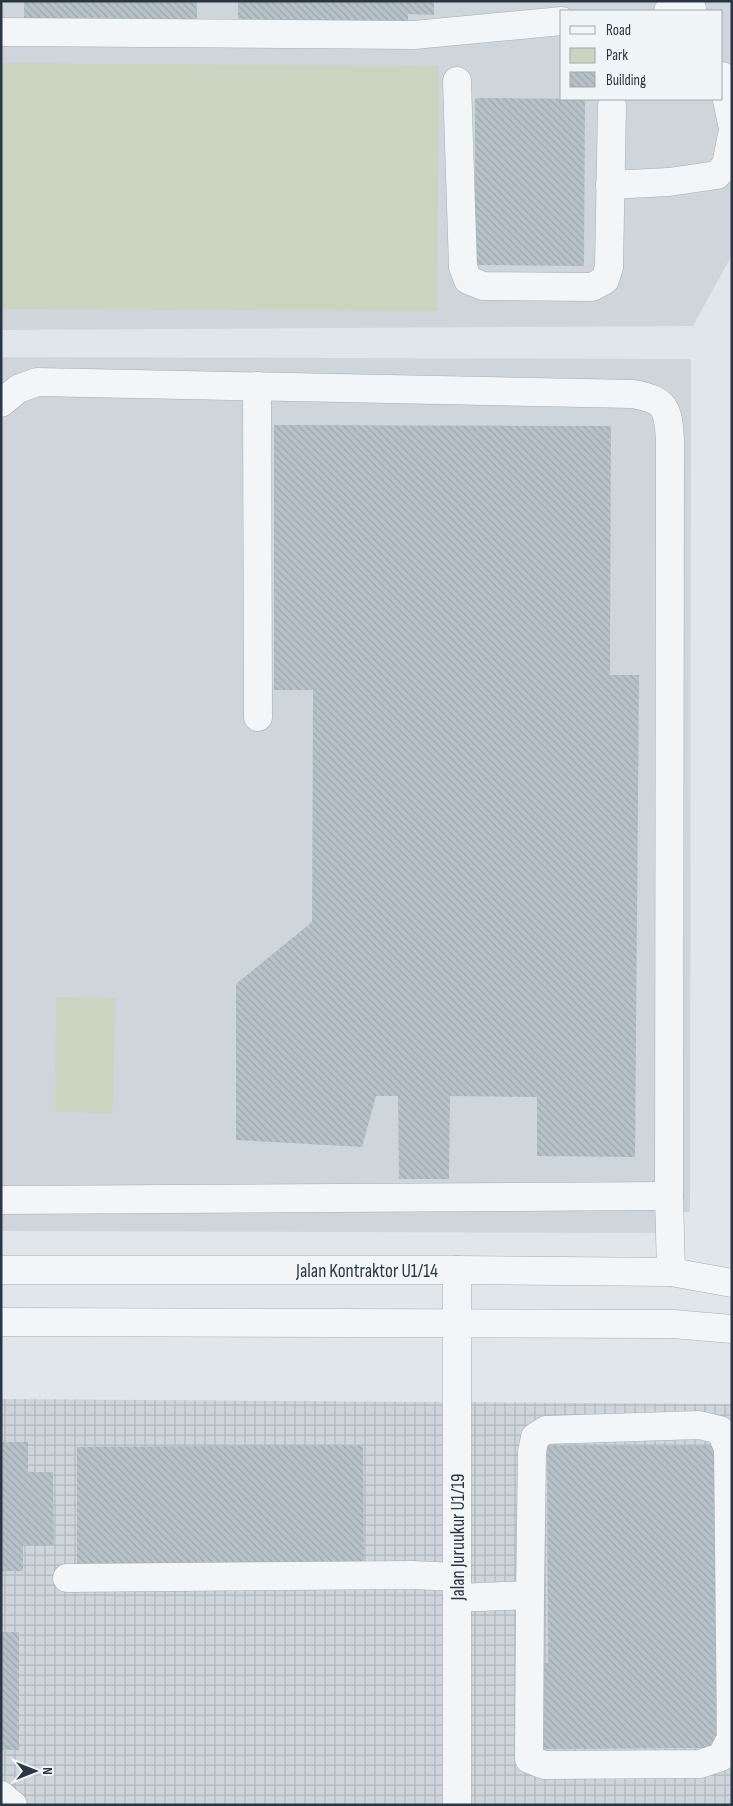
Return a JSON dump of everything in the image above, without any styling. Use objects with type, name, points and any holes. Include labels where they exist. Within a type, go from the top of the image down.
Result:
[{"type":"street","points":[[1,32],[414,36],[560,21]]},
{"type":"street","points":[[458,81],[463,267],[468,280],[483,286],[592,287],[605,280],[609,267],[612,106]]},
{"type":"street","points":[[723,81],[732,124]]},
{"type":"street","points":[[610,185],[669,182],[716,175],[726,165],[732,135]]},
{"type":"street","points":[[1,403],[18,389],[36,382],[632,394],[650,397],[660,403],[668,414],[670,440],[669,1196],[671,1272]]},
{"type":"street","points":[[257,386],[258,717]]},
{"type":"street","points":[[1,1200],[669,1196]]},
{"type":"street","name":"Jalan Kontraktor U1/14","points":[[1,1270],[671,1272],[732,1283]]},
{"type":"street","name":"Jalan Juruukur U1/19","points":[[457,1805],[458,1270]]},
{"type":"street","points":[[1,1322],[672,1324],[732,1329]]},
{"type":"street","points":[[699,1425],[720,1430],[728,1448],[732,1738],[721,1757],[700,1764],[544,1765],[529,1760],[530,1595],[532,1452],[535,1437],[546,1430],[699,1425]]},
{"type":"street","points":[[67,1578],[402,1575],[457,1587],[530,1595]]},
{"type":"street","points":[[1,1795],[13,1805]]},
{"type":"shaded area","points":[[1,1],[732,1],[732,255],[693,326],[1,330]]},
{"type":"shaded area","points":[[1,357],[691,359],[690,1212],[680,1212],[680,1233],[1,1231]]},
{"type":"shaded area","points":[[1,1399],[732,1404],[732,1805],[1,1805]]},
{"type":"green space","points":[[1,63],[439,66],[437,311],[1,309]]},
{"type":"green space","points":[[56,997],[115,998],[113,1113],[55,1112]]},
{"type":"building","points":[[24,1],[197,1],[197,26],[24,25]]},
{"type":"building","points":[[238,1],[434,1],[434,15],[408,14],[408,29],[238,28]]},
{"type":"building","points":[[475,98],[585,100],[584,266],[475,265]]},
{"type":"building","points":[[274,425],[611,426],[610,675],[639,675],[635,1157],[537,1156],[537,1097],[450,1096],[449,1179],[399,1179],[398,1096],[376,1096],[362,1147],[236,1140],[236,984],[312,922],[313,690],[274,690]]},
{"type":"building","points":[[1,1442],[28,1442],[28,1472],[53,1472],[54,1545],[23,1545],[23,1571],[1,1571]]},
{"type":"building","points":[[363,1445],[364,1562],[77,1564],[77,1447]]},
{"type":"building","points":[[547,1446],[715,1446],[716,1748],[538,1749],[538,1663],[548,1663]]},
{"type":"building","points":[[1,1632],[19,1632],[19,1750],[1,1750]]}]
